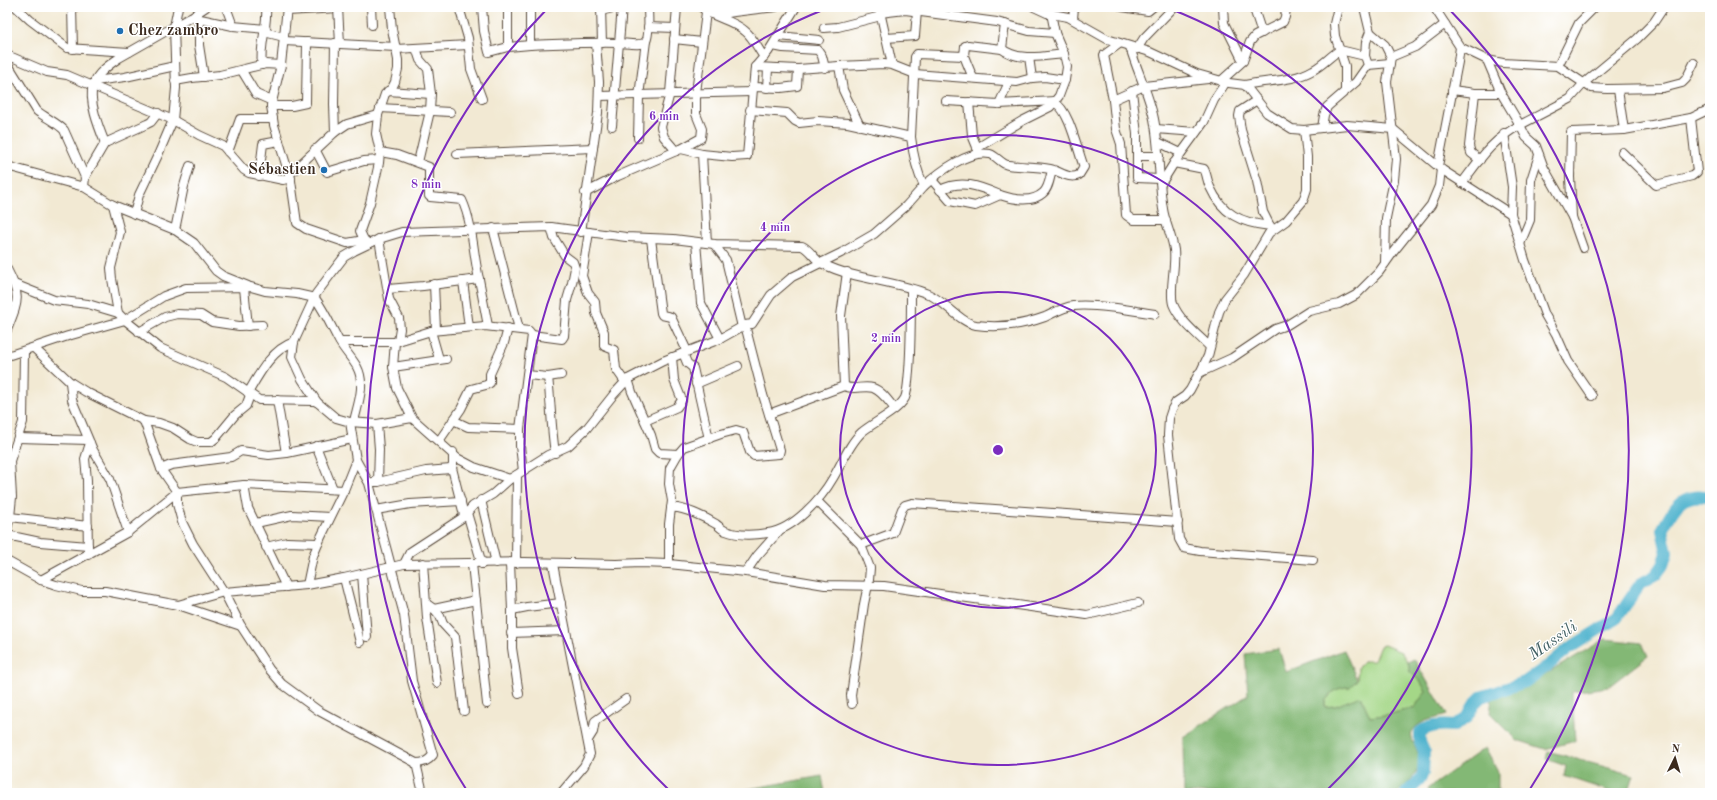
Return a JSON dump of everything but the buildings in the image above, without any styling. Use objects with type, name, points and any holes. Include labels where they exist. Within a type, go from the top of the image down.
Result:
[{"type":"street","points":[[16,7],[30,20],[67,48],[129,52]]},
{"type":"street","points":[[72,7],[73,49]]},
{"type":"street","points":[[134,214],[139,195],[173,120],[176,98],[174,27],[178,7]]},
{"type":"street","points":[[105,143],[96,118],[92,98],[94,84],[111,63],[174,27],[195,18],[206,7]]},
{"type":"street","points":[[226,7],[233,26]]},
{"type":"street","points":[[262,65],[261,52],[265,31],[266,7]]},
{"type":"street","points":[[371,7],[372,25]]},
{"type":"street","points":[[366,242],[360,232],[360,226],[370,203],[379,160],[380,152],[376,134],[379,111],[385,94],[392,88],[396,77],[398,60],[390,7]]},
{"type":"street","points":[[459,7],[468,45],[471,69],[482,99]]},
{"type":"street","points":[[482,7],[488,51],[492,52],[508,47],[530,45],[620,42],[637,44],[646,41]]},
{"type":"street","points":[[508,7],[508,47]]},
{"type":"street","points":[[530,7],[530,45]]},
{"type":"street","points":[[617,7],[601,9],[599,43],[599,96],[593,148],[585,193],[585,232],[582,276],[584,284],[594,302],[596,313],[604,332],[604,346],[614,350],[616,369],[627,380],[657,452],[678,454]]},
{"type":"street","points":[[612,126],[622,7]]},
{"type":"street","points":[[638,138],[640,96],[648,27],[648,7]]},
{"type":"street","points":[[678,7],[670,93],[662,125],[662,132],[666,141],[679,150],[702,154],[746,156],[754,67],[773,46],[796,7]]},
{"type":"street","points":[[717,15],[776,7]]},
{"type":"street","points":[[1034,7],[1073,19],[1099,36],[1119,44],[1150,52],[1197,74],[1220,81],[1245,85],[1290,78],[1306,73],[1317,68],[1329,57],[1340,50],[1365,56]]},
{"type":"street","points":[[1073,19],[1074,7]]},
{"type":"street","points":[[1122,7],[1148,11],[1153,7]]},
{"type":"street","points":[[1134,48],[1174,7]]},
{"type":"street","points":[[1223,7],[1224,23],[1243,61]]},
{"type":"street","points":[[1251,7],[1255,12],[1262,33]]},
{"type":"street","points":[[1160,182],[1207,118],[1220,81],[1243,61],[1250,42],[1255,36],[1283,22],[1286,7]]},
{"type":"street","points":[[1338,7],[1334,24],[1335,36],[1345,66],[1345,90]]},
{"type":"street","points":[[1364,7],[1370,32],[1366,42],[1365,56],[1368,65]]},
{"type":"street","points":[[1434,7],[1460,47],[1487,60],[1503,63],[1558,66],[1591,88],[1618,90],[1663,88],[1682,83],[1686,79],[1694,63]]},
{"type":"street","points":[[1558,66],[1579,23],[1595,7]]},
{"type":"street","points":[[1462,183],[1504,133],[1570,99],[1584,83],[1637,39],[1654,22],[1664,7]]},
{"type":"street","points":[[335,132],[334,104],[338,43],[338,8],[287,9],[281,65],[271,104],[273,119],[290,176],[297,223],[300,226],[323,236],[347,243],[366,242],[402,232],[551,227],[585,232],[651,239],[674,239],[711,244],[802,246],[809,250],[821,263],[846,272],[928,294],[942,302],[961,318],[974,324],[1007,326],[1019,325],[1072,306],[1113,308],[1155,314]]},
{"type":"street","points":[[585,193],[618,176],[698,141],[701,136],[702,126],[696,114],[696,93],[702,42],[703,9],[746,31],[764,57]]},
{"type":"street","points":[[824,28],[838,26],[880,12],[920,10],[1005,24],[1028,31],[1055,33]]},
{"type":"street","points":[[886,38],[915,36],[920,10]]},
{"type":"street","points":[[404,564],[410,552],[466,514],[481,500],[493,494],[516,475],[568,446],[587,428],[627,380],[645,369],[720,339],[744,326],[752,324],[762,306],[771,295],[792,277],[874,234],[906,206],[924,186],[951,165],[978,150],[1022,121],[1045,110],[1056,102],[1065,80],[1067,68],[1064,54],[1048,11]]},
{"type":"street","points":[[880,12],[892,65]]},
{"type":"street","points":[[195,18],[265,31],[284,39],[307,42],[396,48],[468,45]]},
{"type":"street","points":[[195,18],[204,77]]},
{"type":"street","points":[[1002,49],[1005,24]]},
{"type":"street","points":[[1322,128],[1326,108],[1356,82],[1368,65],[1390,60],[1415,47],[1445,24]]},
{"type":"street","points":[[648,27],[675,28]]},
{"type":"street","points":[[1370,32],[1385,45],[1390,60],[1387,82],[1393,129],[1395,168],[1386,218],[1385,263]]},
{"type":"street","points":[[779,36],[820,40]]},
{"type":"street","points":[[674,39],[702,42]]},
{"type":"street","points":[[242,71],[256,94],[271,104],[292,106],[306,103],[307,42]]},
{"type":"street","points":[[973,78],[964,56],[965,46],[968,44],[1002,49],[1017,56],[1029,57],[1064,54]]},
{"type":"street","points":[[1119,44],[1104,55],[1113,100],[1117,136],[1121,144],[1126,214],[1133,220],[1166,220]]},
{"type":"street","points":[[773,46],[818,50],[822,56],[825,68]]},
{"type":"street","points":[[1199,373],[1232,358],[1274,329],[1287,325],[1309,311],[1346,301],[1356,295],[1372,279],[1432,205],[1439,186],[1440,168],[1460,47]]},
{"type":"street","points":[[416,48],[420,60],[428,69],[431,94],[430,111],[418,162]]},
{"type":"street","points":[[1134,48],[1137,71],[1144,86],[1151,108],[1158,142],[1163,211],[1172,239],[1175,261],[1171,294],[1173,303],[1175,309],[1185,321],[1210,347]]},
{"type":"street","points":[[924,186],[916,166],[911,137],[916,57],[917,54],[964,56]]},
{"type":"street","points":[[7,55],[47,72],[67,75],[94,84],[173,120],[199,135],[221,145],[244,170],[249,173],[283,180],[290,176],[335,132],[347,124],[379,111],[450,112]]},
{"type":"street","points":[[1029,57],[1032,78]]},
{"type":"street","points":[[1487,60],[1501,93],[1526,137],[1536,146],[1544,168],[1572,217],[1583,248]]},
{"type":"street","points":[[7,63],[37,111],[58,124],[64,130],[85,177]]},
{"type":"street","points":[[754,67],[798,69],[884,64],[892,65],[915,74],[1008,82],[1019,82],[1032,78],[1045,77],[1065,80]]},
{"type":"street","points":[[175,81],[242,71],[262,65],[281,65]]},
{"type":"street","points":[[94,84],[175,66]]},
{"type":"street","points":[[839,66],[843,90],[860,126]]},
{"type":"street","points":[[767,88],[768,68]]},
{"type":"street","points":[[599,96],[614,94],[640,96],[797,86],[798,69]]},
{"type":"street","points":[[1113,100],[1144,86],[1220,81]]},
{"type":"street","points":[[999,104],[1008,82]]},
{"type":"street","points":[[1245,85],[1267,113],[1292,129],[1304,130],[1354,125],[1393,129],[1440,168],[1511,214]]},
{"type":"street","points":[[1452,90],[1475,93],[1501,93]]},
{"type":"street","points":[[1618,90],[1624,130]]},
{"type":"street","points":[[388,91],[431,94]]},
{"type":"street","points":[[1132,91],[1136,114],[1137,179],[1160,182]]},
{"type":"street","points":[[1475,93],[1469,146],[1472,153],[1480,160]]},
{"type":"street","points":[[1257,100],[1240,111],[1240,124],[1258,181],[1264,212],[1271,228]]},
{"type":"street","points":[[946,101],[999,104],[1056,102],[1064,112],[1084,168],[1079,175],[1073,177],[1052,170],[1028,166],[1005,165],[994,155],[978,150]]},
{"type":"street","points":[[970,102],[972,135],[978,150]]},
{"type":"street","points":[[1572,217],[1570,177],[1571,132],[1624,130],[1691,118],[1710,109]]},
{"type":"street","points":[[750,110],[787,113],[799,123],[825,122],[860,126],[911,137]]},
{"type":"street","points":[[84,187],[85,177],[105,143],[147,124],[155,118],[158,113]]},
{"type":"street","points":[[1622,152],[1656,185],[1692,176],[1697,172],[1691,118]]},
{"type":"street","points":[[228,152],[240,119],[273,119]]},
{"type":"street","points":[[1156,129],[1196,132]]},
{"type":"street","points":[[1304,130],[1307,151],[1306,194],[1301,204],[1290,217],[1271,228],[1244,275],[1233,287],[1223,302],[1210,347],[1199,373],[1187,393],[1176,402],[1172,409],[1169,418],[1168,435],[1179,539],[1184,548],[1313,560]]},
{"type":"street","points":[[1504,133],[1512,187],[1511,214],[1520,244],[1545,315],[1556,334],[1568,361],[1592,396]]},
{"type":"street","points":[[259,176],[263,144],[279,140]]},
{"type":"street","points":[[1158,142],[1181,153]]},
{"type":"street","points":[[457,154],[593,148]]},
{"type":"street","points":[[316,149],[327,172],[364,161],[379,160]]},
{"type":"street","points":[[380,152],[397,155],[430,168],[429,197],[437,199],[461,199],[467,214],[488,326]]},
{"type":"street","points":[[669,564],[671,508],[670,468],[684,447],[721,434],[740,431],[743,432],[750,452],[754,456],[778,454],[780,450],[726,260],[711,244],[702,154]]},
{"type":"street","points":[[1520,244],[1530,220],[1531,180],[1539,155]]},
{"type":"street","points":[[1137,156],[1159,156]]},
{"type":"street","points":[[1174,163],[1204,169],[1206,178],[1213,193],[1233,216],[1248,222],[1271,228]]},
{"type":"street","points":[[7,166],[84,187],[113,205],[175,230],[194,243],[216,271],[223,276],[248,287],[315,298],[329,318],[340,342],[358,368],[361,383],[360,395],[352,421],[352,439],[356,460],[369,483],[404,615],[412,681],[433,755],[430,759],[423,763],[416,763],[319,711],[282,684],[269,669],[241,626],[224,592],[193,544],[182,522],[177,504],[177,492],[161,469],[144,421]]},
{"type":"street","points":[[175,230],[184,186],[190,166]]},
{"type":"street","points":[[940,190],[954,185],[970,184],[1000,195],[1026,200],[1041,194],[1046,189],[1052,170]]},
{"type":"street","points":[[932,180],[950,202],[953,203],[975,206],[1000,195]]},
{"type":"street","points":[[113,205],[120,232],[111,268],[118,313]]},
{"type":"street","points":[[340,342],[396,341],[434,331],[488,326],[519,329],[529,331],[532,335],[562,339],[564,336],[566,300],[575,268],[573,262],[565,256],[554,238],[551,227]]},
{"type":"street","points":[[493,228],[519,329]]},
{"type":"street","points":[[379,239],[389,299],[399,318],[400,329],[396,341],[393,367],[397,388],[412,418],[453,452],[457,458],[474,467],[516,475]]},
{"type":"street","points":[[651,239],[661,313],[662,315],[671,317],[685,352],[687,363],[693,368],[709,439]]},
{"type":"street","points":[[366,242],[344,257],[323,283],[302,322],[294,342],[292,357],[302,379],[317,402],[336,418],[377,424],[412,418]]},
{"type":"street","points":[[696,242],[701,303],[720,339]]},
{"type":"street","points":[[7,269],[18,297],[7,330]]},
{"type":"street","points":[[844,386],[841,316],[846,272]]},
{"type":"street","points":[[388,289],[479,279]]},
{"type":"street","points":[[463,281],[469,328]]},
{"type":"street","points":[[14,284],[54,300],[88,304],[118,313],[160,348],[226,377],[259,400],[317,402]]},
{"type":"street","points":[[393,367],[442,359],[434,331],[434,284]]},
{"type":"street","points":[[7,356],[125,320],[164,296],[186,288],[248,287]]},
{"type":"street","points":[[248,287],[248,326]]},
{"type":"street","points":[[746,572],[757,556],[779,531],[800,517],[817,501],[833,479],[839,466],[862,432],[895,409],[905,397],[908,382],[911,328],[911,289]]},
{"type":"street","points":[[139,332],[166,317],[177,314],[201,315],[216,323],[248,326],[262,325]]},
{"type":"street","points":[[439,441],[461,409],[471,389],[490,383],[490,374],[504,343],[508,328]]},
{"type":"street","points":[[519,694],[511,633],[516,475],[520,446],[520,429],[532,335]]},
{"type":"street","points":[[34,348],[70,382],[86,392],[144,421],[159,423],[172,428],[197,442],[211,442],[235,415],[246,406],[249,394],[262,370],[281,348],[294,342]]},
{"type":"street","points":[[7,529],[12,497],[9,472],[10,462],[23,422],[24,351]]},
{"type":"street","points":[[645,421],[677,407],[682,400],[674,380],[672,357]]},
{"type":"street","points":[[696,384],[738,366]]},
{"type":"street","points":[[527,375],[548,377],[561,375]]},
{"type":"street","points":[[548,377],[551,426],[555,453]]},
{"type":"street","points":[[70,382],[72,400],[89,441],[110,479],[128,532]]},
{"type":"street","points":[[769,414],[844,386],[854,389],[867,387],[874,388],[880,392],[895,409]]},
{"type":"street","points":[[277,400],[286,453]]},
{"type":"street","points":[[453,420],[468,427],[520,429]]},
{"type":"street","points":[[377,424],[379,448],[378,482]]},
{"type":"street","points":[[18,438],[89,441]]},
{"type":"street","points":[[161,469],[172,464],[232,457],[241,451],[269,455],[286,453],[352,439]]},
{"type":"street","points":[[88,555],[87,480],[85,459],[89,441]]},
{"type":"street","points":[[316,446],[333,489]]},
{"type":"street","points":[[453,452],[452,468],[460,500],[482,564]]},
{"type":"street","points":[[307,584],[318,543],[344,490],[356,460]]},
{"type":"street","points":[[369,483],[426,471],[452,468]]},
{"type":"street","points":[[41,580],[128,532],[177,492],[244,485],[344,490]]},
{"type":"street","points":[[244,485],[248,508],[286,587]]},
{"type":"street","points":[[376,510],[410,504],[460,500]]},
{"type":"street","points":[[481,500],[496,563]]},
{"type":"street","points":[[817,501],[861,546],[870,568],[855,664],[851,695],[852,704]]},
{"type":"street","points":[[861,546],[893,532],[905,504],[912,503],[1178,522]]},
{"type":"street","points":[[671,508],[680,508],[692,512],[716,524],[725,531],[734,533],[753,535],[779,531]]},
{"type":"street","points":[[256,523],[292,515],[330,517]]},
{"type":"street","points":[[10,517],[88,526]]},
{"type":"street","points":[[7,535],[40,542],[88,546]]},
{"type":"street","points":[[266,547],[287,542],[318,543]]},
{"type":"street","points":[[7,561],[41,580],[56,585],[82,591],[105,592],[178,605],[241,626]]},
{"type":"street","points":[[178,605],[224,592],[307,584],[344,578],[392,566],[423,563],[669,564],[746,572],[825,585],[868,585],[911,589],[1087,615],[1138,603]]},
{"type":"street","points":[[423,563],[430,606],[430,639],[437,684]]},
{"type":"street","points":[[472,564],[487,704]]},
{"type":"street","points":[[553,564],[590,754],[588,760],[561,793]]},
{"type":"street","points":[[344,578],[364,639],[362,574]]},
{"type":"street","points":[[430,606],[476,600]]},
{"type":"street","points":[[512,610],[561,603]]},
{"type":"street","points":[[430,606],[440,616],[443,624],[455,637],[464,711]]},
{"type":"street","points":[[511,633],[566,631]]},
{"type":"street","points":[[588,740],[593,732],[596,721],[626,699]]},
{"type":"street","points":[[416,763],[423,793]]},
{"type":"green space","points":[[1605,639],[1642,643],[1648,656],[1608,687],[1572,692],[1575,741],[1545,749],[1517,740],[1490,713],[1492,698],[1526,686]]},
{"type":"green space","points":[[1384,645],[1401,652],[1408,662],[1410,672],[1420,681],[1426,691],[1415,707],[1391,714],[1370,717],[1364,705],[1346,703],[1325,707],[1325,701],[1333,693],[1338,689],[1350,687],[1357,680],[1358,667],[1364,661],[1374,661],[1380,646]]},
{"type":"green space","points":[[1279,649],[1286,672],[1344,650],[1357,680],[1350,687],[1338,689],[1333,693],[1325,701],[1325,707],[1335,706],[1361,696],[1370,717],[1391,714],[1415,707],[1426,691],[1420,681],[1410,672],[1408,662],[1414,659],[1447,715],[1423,722],[1412,732],[1412,740],[1419,757],[1418,768],[1409,782],[1397,793],[1184,793],[1183,737],[1248,695],[1245,654]]},
{"type":"green space","points":[[1485,748],[1498,772],[1498,793],[1429,793],[1427,789]]},
{"type":"green space","points":[[1548,751],[1634,775],[1628,793],[1614,793],[1564,776],[1566,766],[1546,759]]},
{"type":"green space","points":[[822,776],[825,793],[731,792]]},
{"type":"waterway","name":"Massili","points":[[1406,793],[1420,780],[1423,773],[1424,751],[1420,742],[1420,732],[1436,726],[1454,726],[1466,718],[1475,703],[1481,697],[1525,682],[1568,649],[1617,618],[1640,584],[1656,575],[1663,565],[1667,553],[1662,530],[1675,508],[1686,499],[1692,497],[1700,496],[1710,498]]},
{"type":"place","name":"Chez zambro","points":[[120,31]]},
{"type":"place","name":"Sébastien","points":[[324,170]]}]
